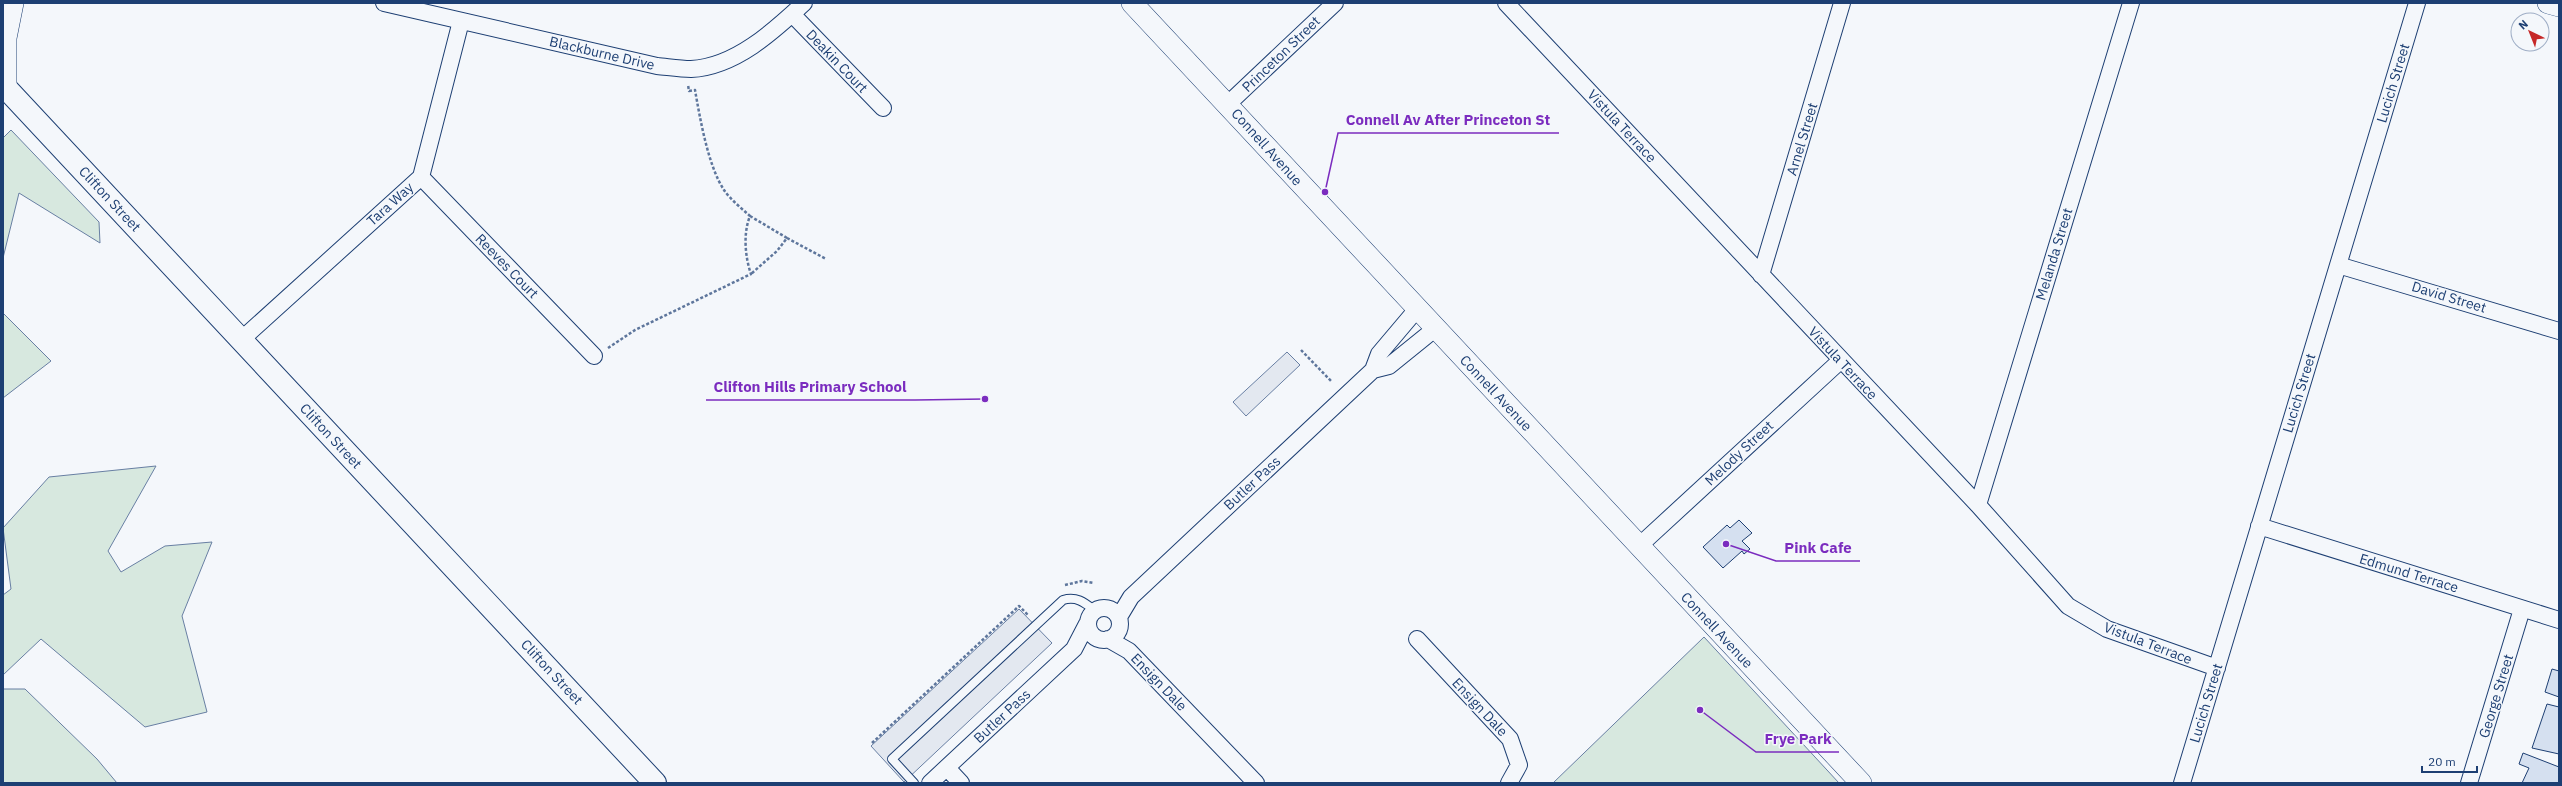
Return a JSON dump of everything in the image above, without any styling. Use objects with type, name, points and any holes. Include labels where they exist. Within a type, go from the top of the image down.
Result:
[{"type":"main road","name":"Clifton Street","points":[[5,90],[655,783]]},
{"type":"street","points":[[5,90],[6,38],[12,3]]},
{"type":"street","name":"Blackburne Drive","points":[[384,3],[657,66],[692,69],[726,60],[761,40],[804,3]]},
{"type":"street","name":"Connell Avenue","points":[[1132,3],[1861,783]]},
{"type":"street","name":"Princeton Street","points":[[1228,104],[1335,3]]},
{"type":"street","name":"Vistula Terrace","points":[[1506,3],[1840,361],[1978,505],[2068,606],[2107,629],[2217,668]]},
{"type":"street","name":"Arnel Street","points":[[1761,275],[1842,3]]},
{"type":"street","name":"Melanda Street","points":[[1978,505],[2131,3]]},
{"type":"street","name":"Lucich Street","points":[[2182,783],[2417,3]]},
{"type":"street","points":[[2548,3],[2559,6]]},
{"type":"street","name":"Deakin Court","points":[[792,14],[883,108]]},
{"type":"street","name":"Tara Way","points":[[241,340],[421,177],[461,21]]},
{"type":"street","name":"Reeves Court","points":[[421,177],[594,356]]},
{"type":"street","name":"David Street","points":[[2338,265],[2559,331]]},
{"type":"street","name":"Butler Pass","points":[[930,783],[1074,649],[1096,614],[1131,597],[1373,370],[1379,354],[1417,309]]},
{"type":"street","name":"Butler Pass","points":[[1373,370],[1390,366],[1436,328]]},
{"type":"street","name":"Melody Street","points":[[1639,546],[1840,361]]},
{"type":"street","name":"Edmund Terrace","points":[[2259,526],[2559,620]]},
{"type":"street","name":"Butler Pass","points":[[1119,621],[1131,597]]},
{"type":"street","name":"George Street","points":[[2469,783],[2522,609]]},
{"type":"street","points":[[1114,610],[1119,621],[1118,633],[1105,640],[1095,638],[1089,632],[1096,614],[1114,610]]},
{"type":"street","name":"Ensign Dale","points":[[1119,621],[1128,651]]},
{"type":"street","name":"Ensign Dale","points":[[1417,639],[1510,739],[1519,765],[1510,783]]},
{"type":"street","name":"Butler Pass","points":[[1074,649],[1105,640]]},
{"type":"street","name":"Ensign Dale","points":[[1105,640],[1128,651],[1256,783]]},
{"type":"street","points":[[947,768],[961,783]]},
{"type":"lane","points":[[914,783],[892,759],[1063,600],[1070,598],[1081,601],[1096,614]]},
{"type":"path","points":[[688,82],[689,91],[695,90],[702,128],[717,175],[724,190],[750,216],[826,259]]},
{"type":"path","points":[[750,216],[746,225],[746,246],[751,274]]},
{"type":"path","points":[[616,344],[635,330],[751,274],[776,251],[787,238]]},
{"type":"path","points":[[1301,350],[1332,382]]},
{"type":"path","points":[[1059,590],[1075,582],[1094,583]]},
{"type":"path","points":[[872,743],[1019,606],[1031,618],[1035,614]]},
{"type":"shaded area","points":[[11,130],[99,222],[100,243],[19,193],[3,258],[3,138]]},
{"type":"shaded area","points":[[3,313],[51,361],[3,398]]},
{"type":"shaded area","points":[[1287,352],[1300,365],[1246,416],[1233,402]]},
{"type":"shaded area","points":[[156,466],[108,551],[121,572],[165,546],[212,542],[182,616],[207,712],[145,727],[41,639],[3,675],[3,595],[11,589],[3,528],[49,477]]},
{"type":"shaded area","points":[[1019,609],[1052,643],[904,782],[871,746]]},
{"type":"shaded area","points":[[1704,637],[1839,783],[1553,783]]},
{"type":"shaded area","points":[[3,689],[25,689],[97,759],[117,783],[3,783]]},
{"type":"building","points":[[1739,520],[1752,533],[1742,541],[1750,549],[1744,554],[1742,551],[1723,568],[1703,547],[1727,525],[1730,528]]},
{"type":"building","points":[[2552,669],[2559,671],[2559,697],[2545,692]]},
{"type":"building","points":[[2547,704],[2559,707],[2559,754],[2532,748]]},
{"type":"building","points":[[2523,753],[2559,767],[2559,783],[2522,783],[2529,768],[2519,764]]},
{"type":"place","name":"Connell Av After Princeton St","points":[[1325,192]]},
{"type":"place","name":"Clifton Hills Primary School","points":[[985,399]]},
{"type":"place","name":"Pink Cafe","points":[[1726,544]]},
{"type":"place","name":"Frye Park","points":[[1700,710]]}]
